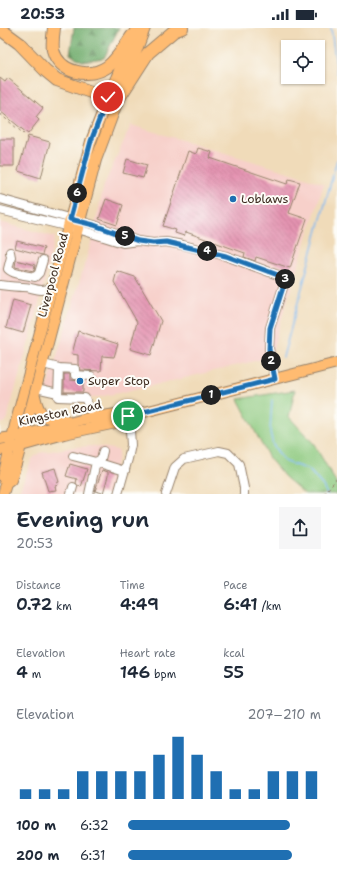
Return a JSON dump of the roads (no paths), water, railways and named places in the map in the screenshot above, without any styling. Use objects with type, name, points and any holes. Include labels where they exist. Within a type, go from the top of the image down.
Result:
[{"type":"highway","points":[[54,28],[52,40],[57,58],[63,65],[77,72],[87,74],[100,71],[111,65],[134,32]]},
{"type":"highway","points":[[0,29],[19,43],[46,71],[57,80],[71,86],[118,98],[148,53],[174,31],[182,28]]},
{"type":"main road","name":"Liverpool Road","points":[[6,484],[2,471],[5,449],[13,436],[52,288],[118,98],[145,28]]},
{"type":"main road","name":"Liverpool Road","points":[[118,98],[134,32]]},
{"type":"main road","name":"Liverpool Road","points":[[3,494],[6,484],[11,480],[43,364],[74,224]]},
{"type":"main road","name":"Kingston Road","points":[[5,449],[116,423],[127,416],[337,363]]},
{"type":"main road","points":[[35,391],[40,412],[46,417],[54,421],[89,419]]},
{"type":"main road","name":"Kingston Road","points":[[0,439],[116,414],[127,416]]},
{"type":"street","points":[[0,199],[74,224],[138,241],[153,243],[166,242],[198,248],[233,258],[286,278],[270,328],[269,349],[275,379]]},
{"type":"street","points":[[0,210],[74,224]]},
{"type":"street","points":[[10,252],[11,257],[8,269],[14,273],[35,277],[37,276],[43,260]]},
{"type":"street","points":[[0,285],[19,288],[24,287],[38,291],[52,288]]},
{"type":"street","points":[[19,288],[23,291],[39,296],[48,304]]},
{"type":"street","points":[[43,364],[59,368],[75,369],[74,375],[91,376]]},
{"type":"street","points":[[59,368],[58,397],[85,398],[89,419]]},
{"type":"street","points":[[35,391],[58,393]]},
{"type":"street","points":[[118,494],[131,445],[127,416]]},
{"type":"street","points":[[89,494],[96,462],[101,459],[103,451]]},
{"type":"street","points":[[166,494],[174,467],[184,459],[219,451],[228,453],[239,464],[244,494]]},
{"type":"street","points":[[73,456],[125,472]]},
{"type":"waterway","points":[[331,28],[337,73]]},
{"type":"waterway","points":[[283,357],[337,160]]},
{"type":"waterway","points":[[272,400],[270,432],[273,445],[284,461],[309,470],[323,486],[327,494]]},
{"type":"place","name":"Loblaws","points":[[233,199]]},
{"type":"place","name":"Super Stop","points":[[80,381]]}]
